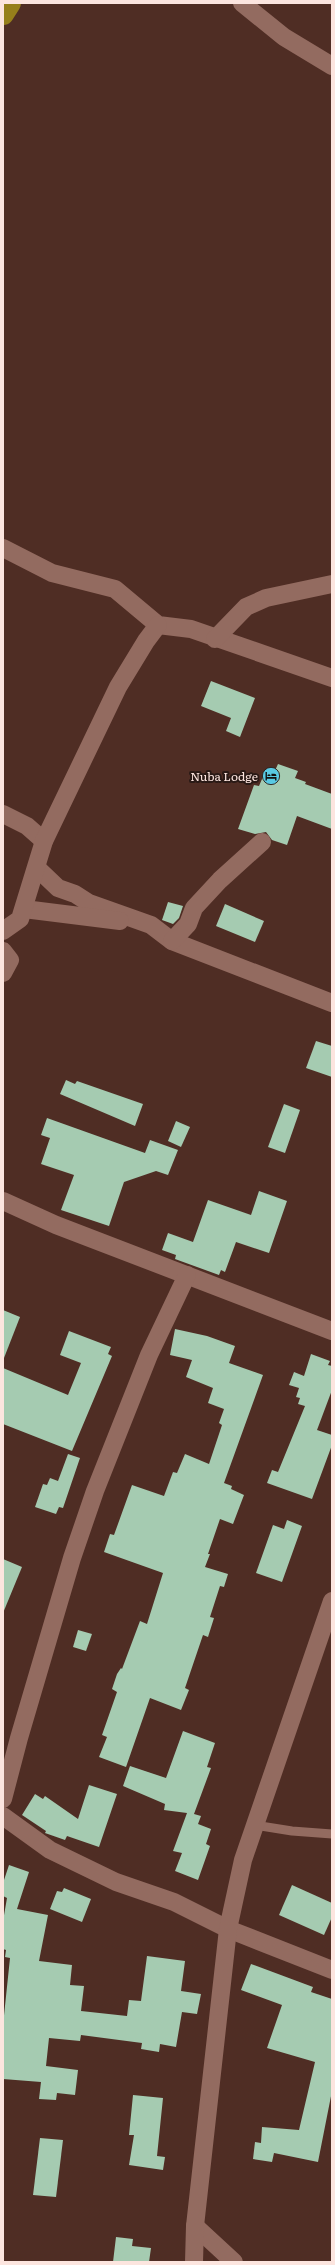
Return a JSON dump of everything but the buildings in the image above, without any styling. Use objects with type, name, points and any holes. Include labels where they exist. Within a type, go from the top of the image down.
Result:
[{"type":"highway","points":[[3,14],[10,3]]},
{"type":"street","points":[[242,3],[284,37],[332,66]]},
{"type":"street","points":[[3,548],[52,573],[114,589],[158,625],[191,629],[215,639],[332,678]]},
{"type":"street","points":[[215,639],[246,607],[266,598],[332,584]]},
{"type":"street","points":[[3,931],[20,919],[44,841],[118,687],[146,641],[158,625]]},
{"type":"street","points":[[3,814],[27,826],[44,841]]},
{"type":"street","points":[[172,941],[188,924],[194,908],[220,880],[262,842]]},
{"type":"street","points":[[36,868],[58,888],[75,894],[89,903],[150,925],[172,941],[332,1003]]},
{"type":"street","points":[[24,909],[150,925]]},
{"type":"street","points":[[3,951],[10,960],[3,973]]},
{"type":"street","points":[[3,1201],[56,1225],[332,1330]]},
{"type":"street","points":[[3,1799],[18,1738],[72,1558],[93,1498],[149,1355],[186,1275]]},
{"type":"street","points":[[194,2262],[195,2226],[228,1929],[243,1860],[254,1825],[332,1601]]},
{"type":"street","points":[[3,1816],[50,1850],[116,1882],[174,1902],[228,1929],[332,1970]]},
{"type":"street","points":[[195,2226],[234,2262]]},
{"type":"lane","points":[[254,1825],[292,1831],[332,1834]]},
{"type":"place","name":"Nuba Lodge","points":[[271,776]]}]
